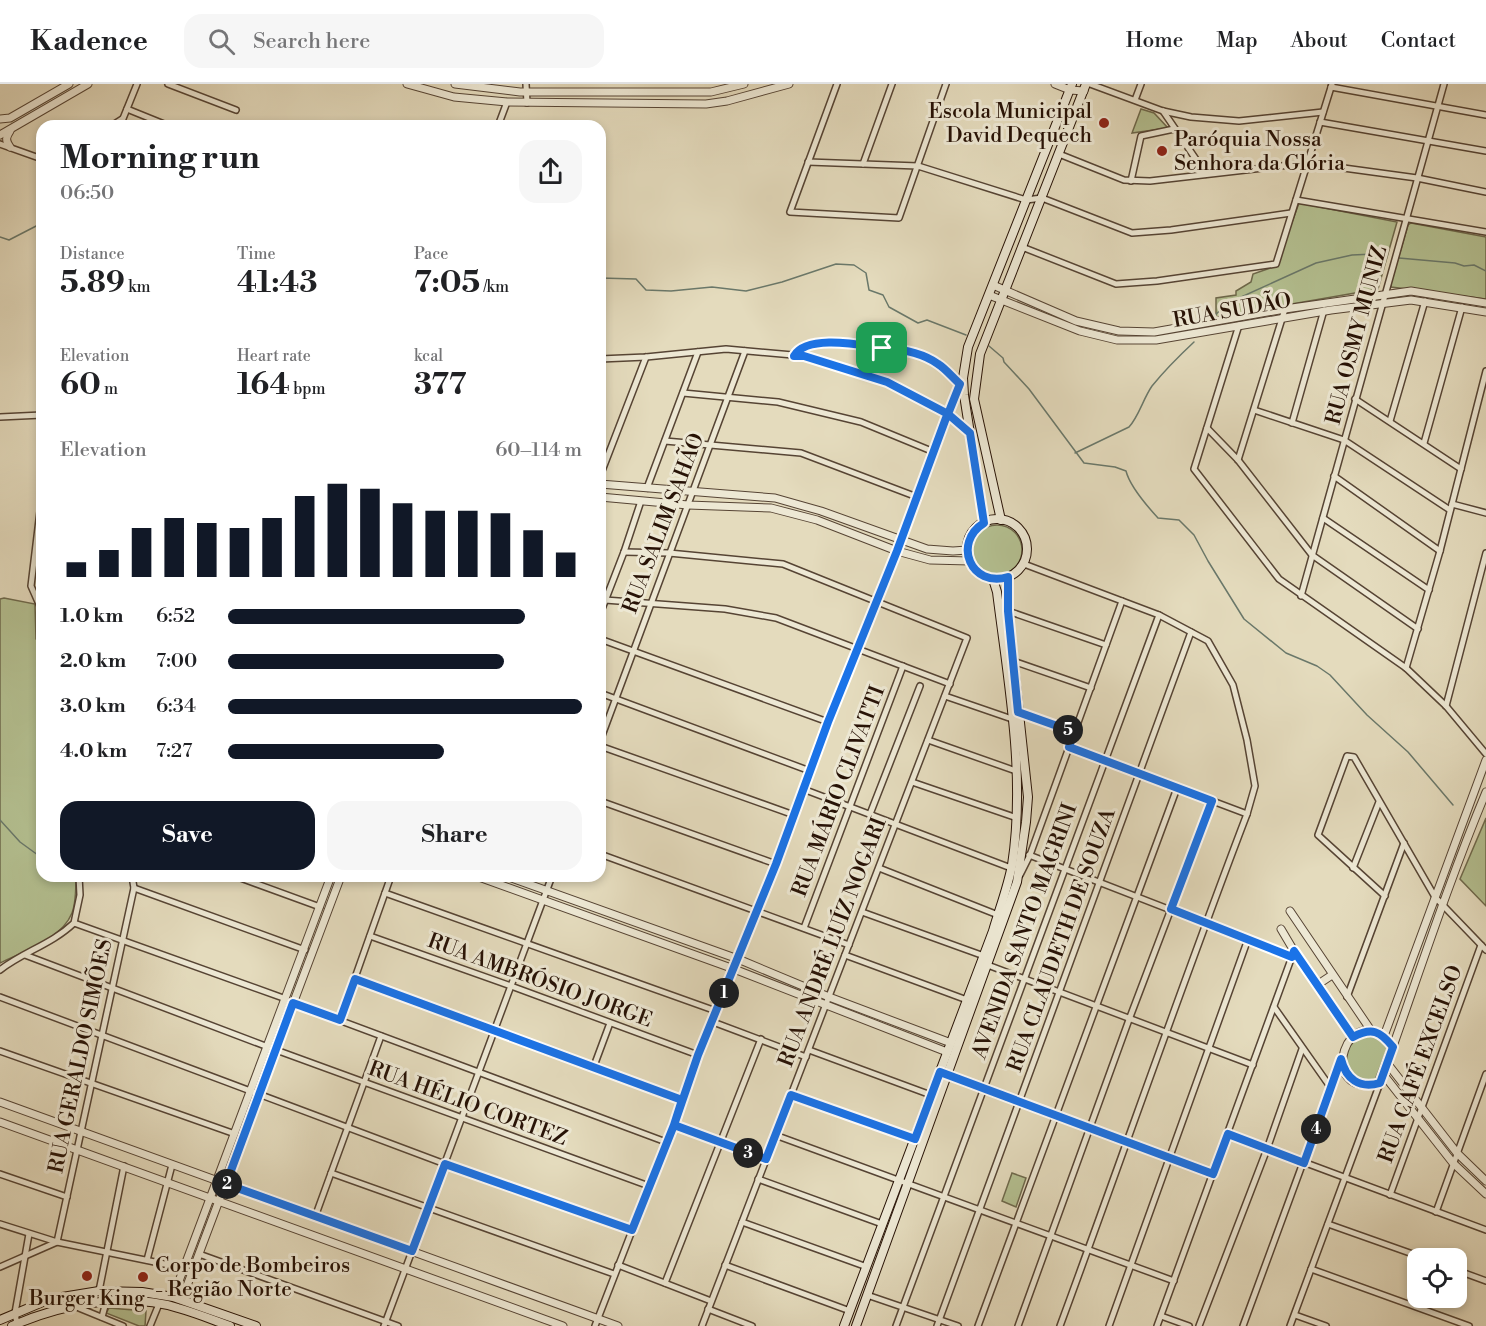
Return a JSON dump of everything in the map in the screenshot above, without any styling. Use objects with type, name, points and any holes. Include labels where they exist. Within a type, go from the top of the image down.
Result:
[{"type":"main road","points":[[1000,520],[974,399],[980,354],[1086,86]]},
{"type":"main road","points":[[984,523],[961,381],[968,347],[1071,87]]},
{"type":"main road","points":[[1000,520],[1010,522],[1018,528],[1027,545],[1027,555],[1018,571],[1008,577],[993,579],[979,573],[970,561],[968,550],[972,533],[984,523],[1000,520]]},
{"type":"main road","points":[[951,1054],[951,1042],[1017,882],[1026,853],[1028,797],[1008,611],[1008,577]]},
{"type":"main road","points":[[844,1326],[915,1139],[951,1054],[984,961],[1011,868],[1017,818],[1016,771],[998,591],[993,579]]},
{"type":"main road","points":[[856,1326],[908,1183],[935,1096]]},
{"type":"main road","points":[[0,1320],[50,1299],[99,1291],[142,1293],[178,1298],[256,1326]]},
{"type":"main road","points":[[140,1302],[142,1293]]},
{"type":"main road","points":[[159,1304],[165,1302],[176,1304],[178,1298]]},
{"type":"main road","points":[[15,1325],[34,1322],[72,1306],[106,1302],[140,1302],[177,1307],[229,1326]]},
{"type":"street","points":[[0,119],[10,118],[69,84]]},
{"type":"street","points":[[0,135],[88,84]]},
{"type":"street","points":[[122,119],[137,84]]},
{"type":"street","points":[[168,84],[236,111]]},
{"type":"street","points":[[407,84],[454,97],[507,102],[706,104],[728,101],[789,84]]},
{"type":"street","points":[[455,84],[711,92],[744,84]]},
{"type":"street","points":[[711,92],[714,84]]},
{"type":"street","points":[[837,84],[790,212],[899,218],[946,84]]},
{"type":"street","points":[[863,164],[892,84]]},
{"type":"street","points":[[1055,84],[1071,87],[1086,86],[1176,115],[1239,122],[1323,111]]},
{"type":"street","points":[[1135,100],[1141,84]]},
{"type":"street","name":"RUA OSMY MUNIZ","points":[[1301,596],[1443,84]]},
{"type":"street","points":[[1022,247],[1116,284],[1157,281],[1276,264],[1332,85],[1486,115]]},
{"type":"street","points":[[526,88],[527,103]]},
{"type":"street","points":[[500,120],[507,102]]},
{"type":"street","points":[[127,110],[153,120]]},
{"type":"street","points":[[1163,111],[1206,174]]},
{"type":"street","points":[[1174,128],[1176,115]]},
{"type":"street","points":[[1320,122],[1486,151]]},
{"type":"street","points":[[1131,181],[1141,136],[1174,128]]},
{"type":"street","points":[[10,130],[6,136],[10,147]]},
{"type":"street","points":[[0,143],[36,157]]},
{"type":"street","points":[[1059,154],[1131,181],[1150,181],[1307,163],[1417,178],[1486,192]]},
{"type":"street","points":[[808,162],[918,166],[1026,200],[1042,198],[1132,233],[1171,230],[1292,213]]},
{"type":"street","points":[[1296,200],[1486,232]]},
{"type":"street","name":"RUA SUDÃO","points":[[993,285],[1076,321],[1089,329],[1119,331],[1154,332],[1285,309],[1411,291],[1486,303]]},
{"type":"street","points":[[1390,421],[1427,293]]},
{"type":"street","name":"RUA SUDÃO","points":[[989,295],[1117,340],[1156,340],[1323,311],[1411,300],[1486,312]]},
{"type":"street","points":[[1424,443],[1464,299]]},
{"type":"street","points":[[1292,423],[1326,303]]},
{"type":"street","points":[[1238,460],[1285,309]]},
{"type":"street","points":[[1239,326],[1194,469],[1278,579],[1406,668],[1446,706],[1486,754]]},
{"type":"street","points":[[1179,336],[1180,327]]},
{"type":"street","points":[[596,1322],[674,1125],[698,1055],[758,911],[828,722],[897,551],[961,381],[938,364],[897,349],[818,342],[806,345],[794,356]]},
{"type":"street","points":[[606,359],[726,349],[804,356],[887,382],[948,414],[970,433]]},
{"type":"street","name":"RUA SALIM SAHÃO","points":[[606,724],[745,351]]},
{"type":"street","points":[[648,488],[698,352]]},
{"type":"street","points":[[606,460],[646,357]]},
{"type":"street","points":[[1406,668],[1440,551],[1486,371]]},
{"type":"street","points":[[683,393],[778,402],[861,422],[934,452]]},
{"type":"street","points":[[1355,399],[1461,469]]},
{"type":"street","points":[[1254,410],[1344,440],[1451,507],[1486,513]]},
{"type":"street","points":[[0,417],[36,415]]},
{"type":"street","points":[[1207,428],[1238,460],[1312,555],[1418,629]]},
{"type":"street","points":[[665,441],[801,453],[917,496]]},
{"type":"street","points":[[1334,476],[1440,551]]},
{"type":"street","points":[[606,484],[775,498],[821,511],[927,549],[968,550]]},
{"type":"street","points":[[606,498],[688,505],[771,508],[817,520],[897,551],[930,560],[970,561]]},
{"type":"street","points":[[606,597],[641,501]]},
{"type":"street","points":[[1323,518],[1429,590]]},
{"type":"street","points":[[36,551],[31,586],[36,597]]},
{"type":"street","points":[[624,552],[669,553],[783,564],[876,599]]},
{"type":"street","points":[[1446,706],[1486,553]]},
{"type":"street","points":[[1024,564],[1159,615],[1208,641],[1233,685],[1255,786],[1247,814],[1165,1031],[1060,1326]]},
{"type":"street","name":"RUA ANDRÉ LUÍZ NOGARI","points":[[702,1326],[966,638],[876,599]]},
{"type":"street","points":[[606,600],[725,609],[776,618],[950,684]]},
{"type":"street","points":[[1122,601],[1069,747],[1026,853],[1205,923],[1293,954]]},
{"type":"street","points":[[1008,611],[1106,645]]},
{"type":"street","name":"AVENIDA SANTO MAGRINI","points":[[896,1326],[1159,615]]},
{"type":"street","name":"RUA CLAUDETH DE SOUZA","points":[[937,1326],[1191,632]]},
{"type":"street","points":[[606,641],[828,722]]},
{"type":"street","points":[[1013,661],[1091,688]]},
{"type":"street","name":"RUA MÁRIO CLIVATTI","points":[[804,928],[903,666]]},
{"type":"street","points":[[870,814],[920,686]]},
{"type":"street","points":[[606,695],[810,771]]},
{"type":"street","points":[[945,696],[1012,719]]},
{"type":"street","points":[[1018,712],[1074,732]]},
{"type":"street","points":[[928,740],[1016,771]]},
{"type":"street","points":[[1069,747],[1247,814]]},
{"type":"street","points":[[606,748],[794,815]]},
{"type":"street","points":[[1384,896],[1318,834],[1346,757],[1349,755],[1354,758],[1435,897],[1484,947]]},
{"type":"street","points":[[1384,1036],[1486,760]]},
{"type":"street","points":[[912,782],[1017,818]]},
{"type":"street","points":[[978,1326],[1177,788]]},
{"type":"street","points":[[803,789],[1011,868]]},
{"type":"street","points":[[1290,1326],[1380,1083],[1442,906],[1486,792]]},
{"type":"street","points":[[1018,1326],[1130,1017],[1212,801]]},
{"type":"street","points":[[1353,868],[1379,802]]},
{"type":"street","points":[[606,803],[776,864]]},
{"type":"street","points":[[1347,997],[1404,843]]},
{"type":"street","points":[[606,856],[849,945]]},
{"type":"street","points":[[879,868],[998,915]]},
{"type":"street","points":[[0,970],[13,960],[43,946],[74,923],[80,895],[79,882]]},
{"type":"street","name":"RUA GERALDO SIMÕES","points":[[57,1242],[134,888],[133,882]]},
{"type":"street","points":[[251,882],[320,907]]},
{"type":"street","points":[[178,1298],[199,1254],[276,1050],[305,950],[329,882]]},
{"type":"street","points":[[178,1298],[184,1268],[251,1090],[339,882]]},
{"type":"street","points":[[340,1020],[389,882]]},
{"type":"street","points":[[493,882],[734,969],[951,1054]]},
{"type":"street","points":[[524,882],[738,958],[829,997],[951,1042]]},
{"type":"street","points":[[385,1324],[550,882]]},
{"type":"street","points":[[134,888],[305,950]]},
{"type":"street","points":[[385,893],[716,1011]]},
{"type":"street","points":[[1290,911],[1372,1032]]},
{"type":"street","points":[[862,912],[1025,980],[1130,1017],[1253,1065]]},
{"type":"street","points":[[74,923],[666,1142]]},
{"type":"street","points":[[1281,929],[1293,954],[1353,1037]]},
{"type":"street","name":"RUA AMBRÓSIO JORGE","points":[[370,936],[698,1055]]},
{"type":"street","points":[[1109,1326],[1248,939]]},
{"type":"street","name":"RUA CAFÉ EXCELSO","points":[[1390,1195],[1421,1108],[1484,947]]},
{"type":"street","points":[[1157,1326],[1293,954]]},
{"type":"street","points":[[25,955],[268,1047]]},
{"type":"street","points":[[845,955],[967,1000]]},
{"type":"street","points":[[1317,985],[1332,975]]},
{"type":"street","points":[[355,979],[682,1100]]},
{"type":"street","points":[[0,997],[445,1164],[632,1230]]},
{"type":"street","points":[[1274,1007],[1331,1088]]},
{"type":"street","points":[[713,1022],[806,1056]]},
{"type":"street","points":[[594,1066],[610,1023]]},
{"type":"street","points":[[1243,1326],[1304,1163],[1344,1047],[1353,1037],[1364,1031],[1384,1036],[1393,1047]]},
{"type":"street","points":[[315,1217],[381,1036]]},
{"type":"street","points":[[665,1282],[761,1039]]},
{"type":"street","points":[[1199,1326],[1268,1149],[1302,1049]]},
{"type":"street","name":"RUA HÉLIO CORTEZ","points":[[276,1050],[649,1186]]},
{"type":"street","points":[[808,1050],[935,1096]]},
{"type":"street","points":[[0,1051],[235,1134]]},
{"type":"street","points":[[1341,1059],[1344,1070],[1358,1084],[1370,1086],[1380,1083]]},
{"type":"street","points":[[1387,1063],[1457,1153],[1486,1181]]},
{"type":"street","points":[[944,1073],[1213,1174]]},
{"type":"street","points":[[1383,1074],[1453,1163],[1486,1194]]},
{"type":"street","points":[[1436,1212],[1486,1074]]},
{"type":"street","points":[[791,1095],[915,1139]]},
{"type":"street","points":[[0,1102],[412,1251],[596,1322],[618,1326]]},
{"type":"street","points":[[0,1122],[563,1326]]},
{"type":"street","points":[[674,1125],[766,1159]]},
{"type":"street","points":[[1228,1134],[1486,1230]]},
{"type":"street","points":[[775,1135],[1174,1281]]},
{"type":"street","points":[[147,1260],[172,1165]]},
{"type":"street","points":[[99,1291],[124,1166]]},
{"type":"street","points":[[331,1173],[614,1274]]},
{"type":"street","points":[[0,1174],[67,1197]]},
{"type":"street","points":[[758,1179],[882,1224]]},
{"type":"street","points":[[742,1222],[867,1267]]},
{"type":"street","points":[[0,1224],[57,1242],[184,1268]]},
{"type":"street","points":[[1328,1224],[1407,1252]]},
{"type":"street","points":[[15,1325],[15,1313],[29,1234]]},
{"type":"street","points":[[0,1267],[57,1242]]},
{"type":"street","points":[[199,1254],[385,1324],[398,1326]]},
{"type":"street","points":[[618,1265],[711,1301]]},
{"type":"street","points":[[725,1265],[850,1311]]},
{"type":"street","points":[[1311,1269],[1469,1326]]},
{"type":"street","points":[[1467,1274],[1486,1281]]},
{"type":"street","points":[[867,1294],[958,1326]]},
{"type":"street","points":[[102,1317],[106,1302]]},
{"type":"street","points":[[150,1326],[159,1304]]},
{"type":"street","points":[[72,1306],[123,1326]]},
{"type":"street","points":[[708,1309],[752,1326]]},
{"type":"street","points":[[1294,1315],[1326,1326]]},
{"type":"street","points":[[1161,1316],[1189,1326]]},
{"type":"street","points":[[229,1326],[232,1317]]},
{"type":"green space","points":[[1141,109],[1154,113],[1168,128],[1132,133]]},
{"type":"green space","points":[[1299,203],[1397,222],[1378,289],[1216,317],[1216,298],[1236,295],[1236,291],[1251,282],[1253,274],[1276,266]]},
{"type":"green space","points":[[1411,223],[1486,237],[1486,299],[1391,287],[1408,225]]},
{"type":"green space","points":[[997,525],[1015,532],[1022,550],[1015,568],[997,575],[979,568],[972,550],[979,532]]},
{"type":"green space","points":[[0,599],[35,604],[36,882],[76,882],[76,895],[72,913],[59,931],[41,944],[0,963]]},
{"type":"green space","points":[[1486,818],[1486,906],[1460,879]]},
{"type":"green space","points":[[1366,1036],[1376,1037],[1388,1047],[1375,1080],[1368,1082],[1353,1076],[1346,1057],[1353,1042]]},
{"type":"green space","points":[[1012,1173],[1026,1178],[1016,1207],[1002,1201]]},
{"type":"green space","points":[[109,1308],[146,1311],[145,1326],[139,1326],[106,1313]]},
{"type":"waterway","points":[[0,237],[9,240],[36,226]]},
{"type":"waterway","points":[[1214,316],[1228,303],[1316,263],[1352,255],[1387,256]]},
{"type":"waterway","points":[[1399,258],[1455,263],[1464,266],[1474,265],[1486,271]]},
{"type":"waterway","points":[[606,278],[636,279],[646,290],[671,291],[712,287],[746,291],[836,264],[854,265],[866,273],[869,290],[883,295],[889,307],[918,323],[927,320],[966,335]]},
{"type":"waterway","points":[[1075,453],[1129,427],[1152,386],[1194,342]]},
{"type":"waterway","points":[[989,346],[1003,358],[1004,362],[1029,389],[1084,463],[1115,467],[1126,471],[1135,490],[1158,518],[1179,520],[1194,535],[1244,619],[1286,653],[1317,666],[1330,675],[1367,715],[1408,752],[1453,805]]},
{"type":"waterway","points":[[0,820],[20,842],[36,854]]},
{"type":"place","name":"Escola Municipal David Dequech","points":[[1104,123]]},
{"type":"place","name":"Paróquia Nossa Senhora da Glória","points":[[1162,151]]},
{"type":"place","name":"Burger King","points":[[87,1276]]},
{"type":"place","name":"Corpo de Bombeiros - Região Norte","points":[[143,1277]]},
{"type":"route","points":[[882,348],[818,342],[806,345],[794,356],[804,356],[887,382],[948,414],[970,433],[984,523],[972,533],[968,554],[974,568],[985,577],[1002,579],[1008,577],[1008,611],[1018,712],[1074,732],[1069,747],[1212,801],[1171,909],[1292,957],[1294,951],[1353,1037],[1364,1031],[1376,1032],[1384,1036],[1393,1047],[1380,1083],[1370,1086],[1358,1084],[1344,1070],[1341,1059],[1304,1163],[1228,1134],[1213,1174],[940,1072],[915,1139],[791,1095],[766,1159],[674,1125],[682,1100],[355,979],[340,1020],[293,1003],[226,1184],[412,1251],[445,1164],[632,1230],[674,1125],[698,1055],[758,911],[828,722],[897,551],[946,418],[948,414],[960,384],[938,364],[925,357],[897,349],[882,348]]}]
